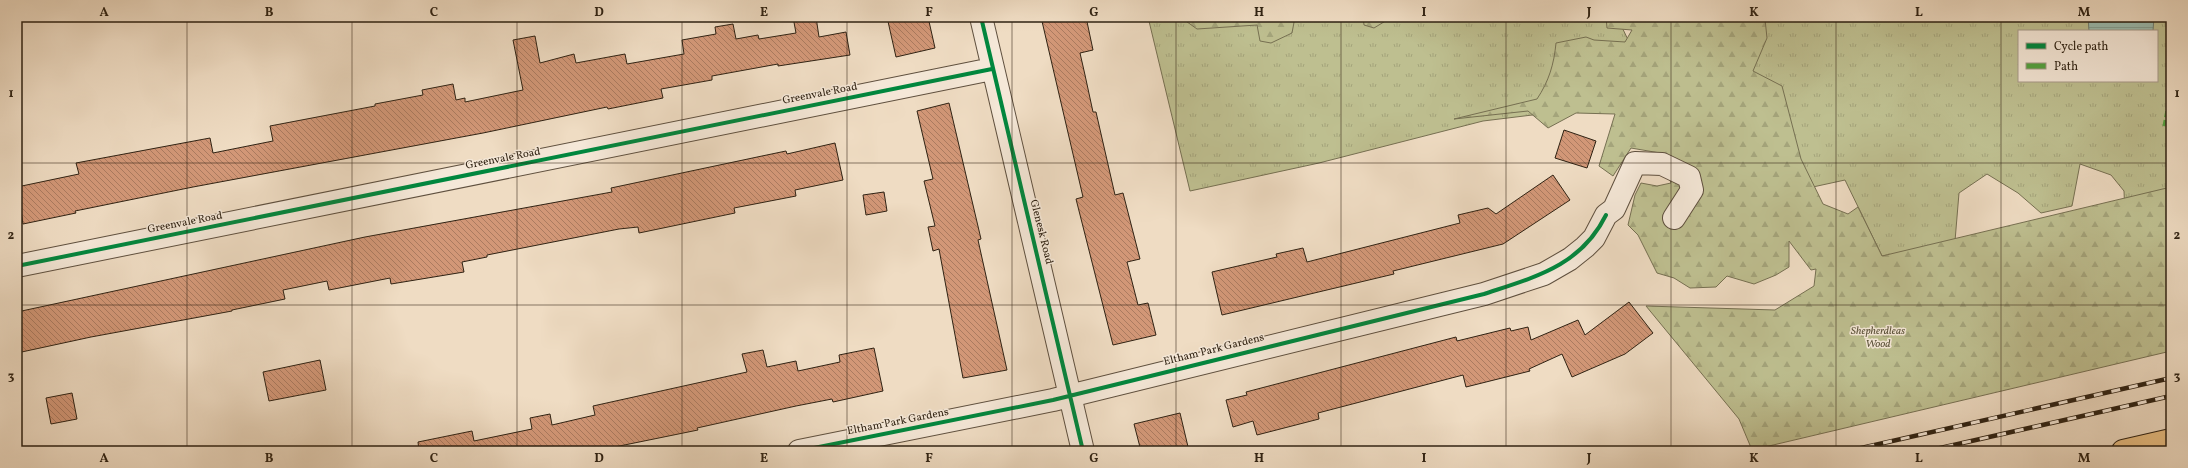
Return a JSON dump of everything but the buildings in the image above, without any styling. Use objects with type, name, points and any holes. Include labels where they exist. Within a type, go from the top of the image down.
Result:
[{"type":"highway","points":[[2122,451],[2171,440]]},
{"type":"street","name":"Glenesk Road","points":[[981,17],[1083,451]]},
{"type":"street","name":"Greenvale Road","points":[[17,266],[992,69]]},
{"type":"street","name":"Eltham Park Gardens","points":[[799,451],[1070,395],[1484,294],[1544,274],[1570,259],[1594,238],[1606,215],[1614,209],[1635,163],[1662,164],[1689,177],[1692,190],[1674,218]]},
{"type":"green space","points":[[1148,17],[1617,17],[1634,52],[1557,112],[1483,121],[1319,163],[1190,191]]},
{"type":"green space","points":[[1159,17],[1295,17],[1292,33],[1271,43],[1260,41],[1257,25],[1197,29],[1183,19]]},
{"type":"green space","points":[[1363,17],[1392,17],[1374,28],[1364,25]]},
{"type":"green space","name":"Shepherdleas Wood","points":[[1606,17],[1763,17],[1765,19],[1767,38],[1753,71],[1782,86],[1801,159],[1823,204],[1848,214],[1858,207],[1882,256],[2171,187],[2171,351],[1752,450],[1739,419],[1646,306],[1775,310],[1814,286],[1816,269],[1811,270],[1789,241],[1789,267],[1776,275],[1754,284],[1727,276],[1716,287],[1690,288],[1674,278],[1657,273],[1638,235],[1628,225],[1635,195],[1641,183],[1657,186],[1671,183],[1660,153],[1631,148],[1613,176],[1599,166],[1615,114],[1576,113],[1548,128],[1528,111],[1454,119],[1537,99],[1545,86],[1550,72],[1556,43],[1586,37],[1594,40],[1625,42],[1632,30],[1607,28]]},
{"type":"green space","points":[[1703,17],[2171,17],[2171,198],[2125,215],[2124,191],[2111,175],[2080,164],[2072,206],[2041,213],[2018,193],[1987,174],[1959,193],[1954,253],[1882,256],[1845,180],[1799,190]]},
{"type":"water","points":[[2088,17],[2154,17],[2153,30],[2089,30]]},
{"type":"railway","points":[[1848,451],[2171,378]]},
{"type":"railway","points":[[1927,451],[2171,396]]},
{"type":"marked path","points":[[2164,126],[2171,88]]},
{"type":"cycle path","points":[[981,17],[1083,451]]},
{"type":"cycle path","points":[[17,266],[992,69]]},
{"type":"cycle path","points":[[799,451],[1053,400],[1484,294],[1538,275],[1570,258],[1584,246],[1596,232],[1606,215]]}]
